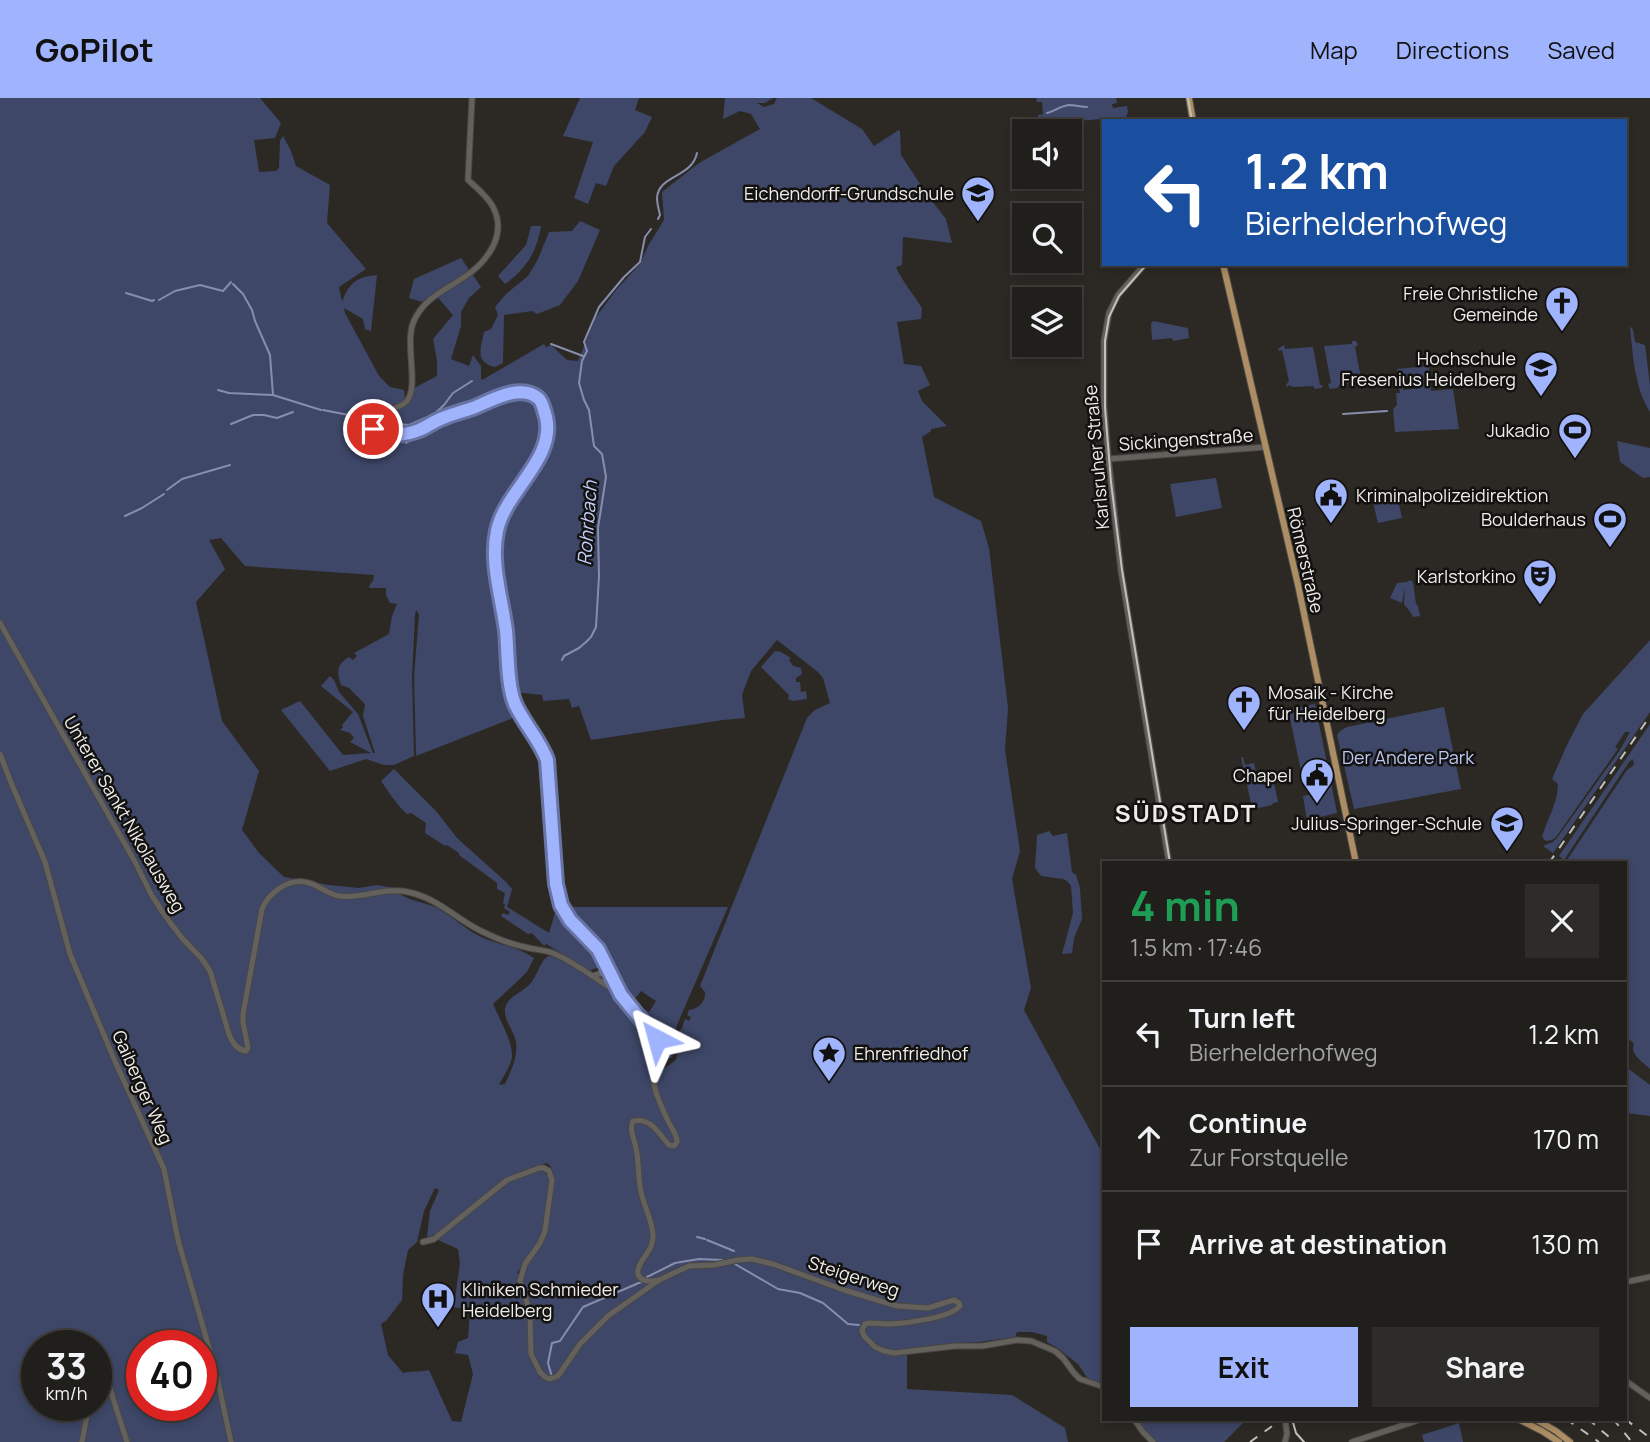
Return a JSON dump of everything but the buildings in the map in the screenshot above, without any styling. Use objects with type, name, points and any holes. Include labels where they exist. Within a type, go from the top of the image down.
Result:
[{"type":"main road","points":[[1189,98],[1193,119]]},
{"type":"main road","name":"Römerstraße","points":[[1223,266],[1298,586],[1356,861]]},
{"type":"main road","points":[[1523,1421],[1570,1442]]},
{"type":"main road","points":[[1538,1421],[1553,1433],[1559,1442]]},
{"type":"street","points":[[472,98],[468,180],[493,206],[498,224],[495,243],[480,264],[432,297],[417,316],[410,340],[410,396],[400,407],[374,416],[371,425],[374,431],[380,433],[405,433],[510,393],[534,396],[540,399],[543,405],[547,438],[532,469],[507,504],[496,537],[496,566],[513,696],[516,706],[543,750],[547,763],[558,897],[567,916],[593,944],[621,995],[661,1045],[663,1058],[653,1084],[677,1139],[676,1145],[670,1146],[658,1131],[647,1123],[638,1119],[631,1124],[642,1195],[653,1235],[638,1273],[644,1280],[659,1280]]},
{"type":"street","name":"Karlsruher Straße","points":[[1143,266],[1118,295],[1109,311],[1104,341],[1104,404],[1121,569],[1169,861]]},
{"type":"street","name":"Sickingenstraße","points":[[1108,459],[1266,447]]},
{"type":"street","name":"Unterer Sankt Nikolausweg","points":[[0,623],[152,896],[182,938],[208,966],[230,1037],[238,1047],[246,1051],[248,1046],[243,1014],[261,911],[272,893],[294,883],[308,883],[337,896],[386,891],[421,895],[486,934],[513,944],[554,953],[592,976]]},
{"type":"street","name":"Gaiberger Weg","points":[[0,754],[46,866],[70,954],[164,1169],[178,1240],[216,1372],[231,1442]]},
{"type":"street","points":[[592,976],[602,973],[606,965]]},
{"type":"street","points":[[592,976],[621,995]]},
{"type":"street","points":[[423,1242],[434,1238],[510,1179],[541,1168],[549,1171],[552,1180],[545,1231],[525,1264],[520,1281],[530,1312],[531,1354],[540,1372],[550,1379],[558,1376],[576,1348],[598,1325],[659,1280]]},
{"type":"street","name":"Steigerweg","points":[[659,1280],[688,1266],[748,1259],[773,1264],[897,1306],[928,1308],[955,1300],[960,1306],[955,1311],[904,1323],[867,1323],[862,1327],[862,1333],[875,1347],[894,1353],[982,1346],[1017,1340],[1031,1341],[1055,1351],[1080,1379],[1102,1386]]},
{"type":"street","points":[[1627,1282],[1650,1277]]},
{"type":"street","points":[[1627,1382],[1650,1398]]},
{"type":"street","points":[[112,1395],[127,1442]]},
{"type":"street","points":[[82,1442],[86,1421]]},
{"type":"street","points":[[1135,1421],[1153,1442]]},
{"type":"street","points":[[1284,1442],[1287,1437],[1285,1421]]},
{"type":"street","points":[[1352,1442],[1416,1421]]},
{"type":"green space","points":[[0,98],[260,98],[281,123],[275,138],[254,140],[259,172],[276,171],[279,168],[280,141],[283,136],[296,166],[330,185],[327,223],[366,269],[339,287],[342,302],[354,282],[377,275],[371,331],[365,329],[363,319],[344,308],[345,313],[379,376],[390,387],[404,390],[405,398],[414,388],[437,376],[433,339],[453,315],[434,293],[422,302],[409,298],[414,279],[461,258],[481,287],[469,298],[461,312],[461,326],[451,359],[469,366],[473,355],[481,366],[482,380],[544,344],[546,347],[551,345],[567,360],[578,361],[596,317],[640,264],[664,220],[662,192],[699,163],[760,129],[751,114],[740,111],[723,119],[725,98],[773,98],[765,103],[757,103],[764,107],[774,104],[777,98],[811,98],[862,129],[874,146],[900,131],[901,155],[946,219],[952,243],[903,237],[902,265],[896,267],[922,308],[921,319],[897,322],[904,364],[921,366],[930,385],[918,391],[922,401],[947,426],[931,429],[922,437],[934,497],[981,521],[989,548],[1008,708],[1005,750],[1020,851],[1012,879],[1031,988],[1024,1010],[1102,1152],[1102,1383],[1088,1379],[1078,1364],[1047,1342],[1047,1336],[1017,1332],[1015,1337],[904,1349],[907,1354],[907,1389],[1012,1395],[1065,1428],[1068,1442],[0,1442]],"holes":[[[221,538],[245,566],[374,575],[369,588],[386,588],[390,603],[397,604],[389,634],[354,653],[357,656],[353,660],[349,657],[339,669],[341,685],[349,688],[365,704],[363,716],[375,753],[358,714],[339,692],[330,676],[321,686],[353,712],[340,730],[350,733],[354,738],[350,742],[371,753],[343,755],[300,701],[281,710],[330,771],[366,759],[394,765],[414,756],[412,676],[416,610],[419,614],[414,677],[416,756],[518,716],[509,702],[495,580],[503,579],[515,692],[542,695],[543,701],[569,699],[572,708],[579,706],[591,740],[745,718],[742,695],[751,671],[777,640],[818,672],[823,678],[830,703],[815,710],[807,718],[700,986],[705,992],[703,1001],[689,1010],[687,1015],[691,1017],[689,1021],[685,1019],[678,1035],[676,1060],[658,1073],[653,1072],[660,1057],[660,1046],[634,1013],[618,996],[594,979],[563,961],[548,956],[530,984],[506,1005],[506,1019],[515,1037],[516,1053],[505,1084],[499,1085],[509,1066],[512,1053],[493,1004],[527,972],[534,958],[483,938],[437,908],[408,898],[394,888],[377,885],[359,888],[284,877],[259,853],[242,830],[259,771],[222,721],[196,602],[225,569],[209,540]],[[547,1163],[551,1167],[554,1183],[547,1230],[522,1275],[517,1273],[541,1236],[545,1223],[550,1179],[544,1171],[513,1178],[436,1239],[458,1249],[460,1263],[454,1307],[470,1310],[468,1338],[458,1342],[455,1353],[468,1355],[473,1374],[461,1422],[452,1421],[429,1370],[403,1373],[388,1355],[381,1324],[402,1300],[408,1250],[417,1242],[424,1211],[435,1188],[439,1190],[430,1211],[429,1238],[507,1178]]]},
{"type":"green space","points":[[580,98],[639,98],[635,110],[652,117],[645,132],[614,166],[606,186],[596,183],[588,204],[574,198],[593,142],[563,136]]},
{"type":"green space","points":[[1036,98],[1116,98],[1117,103],[1112,104],[1113,108],[1127,106],[1128,112],[1126,117],[1082,121],[1038,119],[1038,115],[1043,114],[1042,102],[1037,102]]},
{"type":"green space","points":[[580,221],[600,230],[578,281],[560,305],[537,314],[532,311],[504,315],[503,363],[495,367],[488,365],[480,354],[484,332],[491,329],[498,315],[495,307],[528,276],[549,232],[572,231]]},
{"type":"green space","points":[[531,226],[541,226],[537,244],[525,266],[505,284],[498,276],[526,245]]},
{"type":"green space","points":[[1153,321],[1188,328],[1189,338],[1173,341],[1172,338],[1152,340]]},
{"type":"green space","points":[[1630,326],[1635,342],[1645,345],[1650,412],[1637,381]]},
{"type":"green space","points":[[1352,341],[1356,341],[1358,345],[1355,347],[1361,378],[1365,381],[1361,386],[1360,383],[1340,384],[1337,388],[1330,389],[1324,346],[1352,344]]},
{"type":"green space","points":[[1284,345],[1285,349],[1313,347],[1320,385],[1323,385],[1321,388],[1287,387],[1289,381],[1282,350],[1278,349]]},
{"type":"green space","points":[[1429,366],[1431,391],[1453,389],[1459,429],[1395,432],[1393,409],[1397,405],[1396,393],[1400,393],[1398,382],[1402,381],[1403,390],[1419,388],[1418,377],[1398,379],[1397,369]]},
{"type":"green space","points":[[1617,441],[1650,448],[1650,477],[1643,478],[1620,462]]},
{"type":"green space","points":[[1216,478],[1222,508],[1176,517],[1170,484]]},
{"type":"green space","points":[[1398,500],[1402,518],[1378,523],[1373,502]]},
{"type":"green space","points":[[1410,580],[1413,582],[1420,616],[1413,617],[1404,604],[1405,587],[1402,603],[1390,598],[1397,583]]},
{"type":"green space","points":[[1650,640],[1650,712],[1553,853],[1543,846],[1557,838],[1630,732],[1625,732],[1615,747],[1618,749],[1556,837],[1546,841],[1542,837],[1558,791],[1558,784],[1552,779],[1567,745],[1583,714]]},
{"type":"green space","points":[[775,651],[791,658],[789,660],[793,666],[801,668],[802,674],[796,678],[796,682],[800,682],[801,692],[806,691],[807,699],[788,699],[789,695],[761,667]]},
{"type":"green space","name":"Der Andere Park","points":[[1315,704],[1337,813],[1307,820],[1303,796],[1323,792],[1319,777],[1303,780],[1288,709]]},
{"type":"green space","name":"Der Andere Park","points":[[1444,707],[1461,789],[1354,809],[1337,735],[1340,731],[1347,727]]},
{"type":"green space","points":[[1650,724],[1650,1069],[1633,1051],[1634,1044],[1630,1040],[1627,1044],[1627,861],[1566,861],[1627,770],[1634,765],[1633,759],[1564,860],[1559,856]]},
{"type":"green space","points":[[1241,757],[1245,765],[1254,763],[1257,776],[1272,773],[1278,802],[1250,810],[1252,808]]},
{"type":"green space","points":[[394,769],[436,811],[457,838],[512,889],[507,907],[549,933],[555,913],[588,945],[599,967],[589,971],[547,943],[544,946],[532,933],[528,934],[501,916],[510,912],[504,908],[505,893],[497,889],[497,883],[459,853],[425,833],[426,823],[411,813],[407,814],[393,798],[381,781]]},
{"type":"green space","points":[[1049,831],[1053,836],[1067,833],[1072,872],[1076,875],[1080,888],[1082,919],[1074,938],[1072,953],[1062,954],[1073,913],[1071,886],[1063,879],[1041,876],[1035,868],[1037,835]]},
{"type":"green space","points":[[565,907],[728,907],[677,1025],[672,1058],[665,1056],[665,1034],[644,1020],[633,1006],[634,1002],[649,1012],[656,1001],[641,991],[634,1000],[617,982],[600,946]]},
{"type":"green space","points":[[1627,1068],[1650,1085],[1650,1116],[1627,1113]]},
{"type":"green space","points":[[1138,1421],[1245,1421],[1224,1442],[1157,1442]]},
{"type":"green space","points":[[1459,1423],[1463,1442],[1424,1442],[1422,1435]]},
{"type":"waterway","points":[[1047,113],[1069,105],[1087,107]]},
{"type":"waterway","name":"Rohrbach","points":[[658,219],[659,190],[689,167],[697,153]]},
{"type":"waterway","name":"Rohrbach","points":[[562,660],[586,642],[596,627],[598,528],[606,477],[602,454],[594,446],[589,410],[579,383],[582,361],[587,351],[584,342],[599,307],[640,262],[645,237],[651,229]]},
{"type":"waterway","points":[[159,300],[175,291],[200,285],[223,291],[231,282]]},
{"type":"waterway","points":[[233,284],[243,294],[252,310],[270,355],[273,395]]},
{"type":"waterway","points":[[126,293],[154,300]]},
{"type":"waterway","points":[[551,344],[583,356]]},
{"type":"waterway","points":[[375,419],[383,423],[409,425],[431,417],[453,393],[472,381]]},
{"type":"waterway","points":[[218,390],[273,395],[321,410]]},
{"type":"waterway","points":[[323,410],[369,419]]},
{"type":"waterway","points":[[1343,414],[1387,411]]},
{"type":"waterway","points":[[231,424],[253,415],[277,418],[293,412]]},
{"type":"waterway","points":[[406,443],[415,434]]},
{"type":"waterway","points":[[167,490],[182,479],[230,465]]},
{"type":"waterway","points":[[125,516],[164,494]]},
{"type":"waterway","points":[[697,1237],[705,1239]]},
{"type":"waterway","points":[[707,1240],[734,1251]]},
{"type":"waterway","points":[[647,1277],[675,1263],[699,1259],[722,1260]]},
{"type":"waterway","points":[[735,1264],[778,1289],[800,1293],[823,1303],[848,1324],[859,1325]]},
{"type":"waterway","points":[[552,1377],[548,1363],[552,1343],[560,1341],[583,1307],[641,1282]]},
{"type":"tram line","points":[[1188,98],[1192,119]]},
{"type":"tram line","points":[[1145,266],[1119,296],[1109,317],[1105,341],[1105,408],[1122,570],[1170,861]]},
{"type":"tram line","points":[[1293,1421],[1296,1433],[1304,1442]]},
{"type":"railway","points":[[1550,861],[1650,716]]},
{"type":"railway","points":[[1627,1420],[1649,1437]]},
{"type":"railway","points":[[1250,1442],[1279,1421]]},
{"type":"railway","points":[[1569,1421],[1599,1442]]},
{"type":"railway","points":[[1590,1421],[1615,1442]]},
{"type":"railway","points":[[1615,1421],[1632,1442]]},
{"type":"place","name":"Eichendorff-Grundschule","points":[[978,223]]},
{"type":"place","name":"Freie Christliche Gemeinde","points":[[1562,333]]},
{"type":"place","name":"Hochschule Fresenius Heidelberg","points":[[1541,398]]},
{"type":"place","name":"Jukadio","points":[[1575,460]]},
{"type":"place","name":"Kriminalpolizeidirektion","points":[[1331,525]]},
{"type":"place","name":"Boulderhaus","points":[[1610,549]]},
{"type":"place","name":"Karlstorkino","points":[[1540,606]]},
{"type":"place","name":"Mosaik - Kirche für Heidelberg","points":[[1244,732]]},
{"type":"place","name":"Chapel","points":[[1317,805]]},
{"type":"place","name":"Julius-Springer-Schule","points":[[1507,853]]},
{"type":"place","name":"Ehrenfriedhof","points":[[829,1083]]},
{"type":"place","name":"Kliniken Schmieder Heidelberg","points":[[438,1329]]},
{"type":"district","name":"SÜDSTADT","points":[[1186,812]]},
{"type":"route","points":[[373,429],[385,434],[413,432],[507,394],[530,394],[541,401],[548,433],[532,469],[505,509],[496,537],[495,558],[512,692],[516,706],[547,760],[556,884],[562,907],[570,920],[595,946],[621,995],[657,1039]]}]
